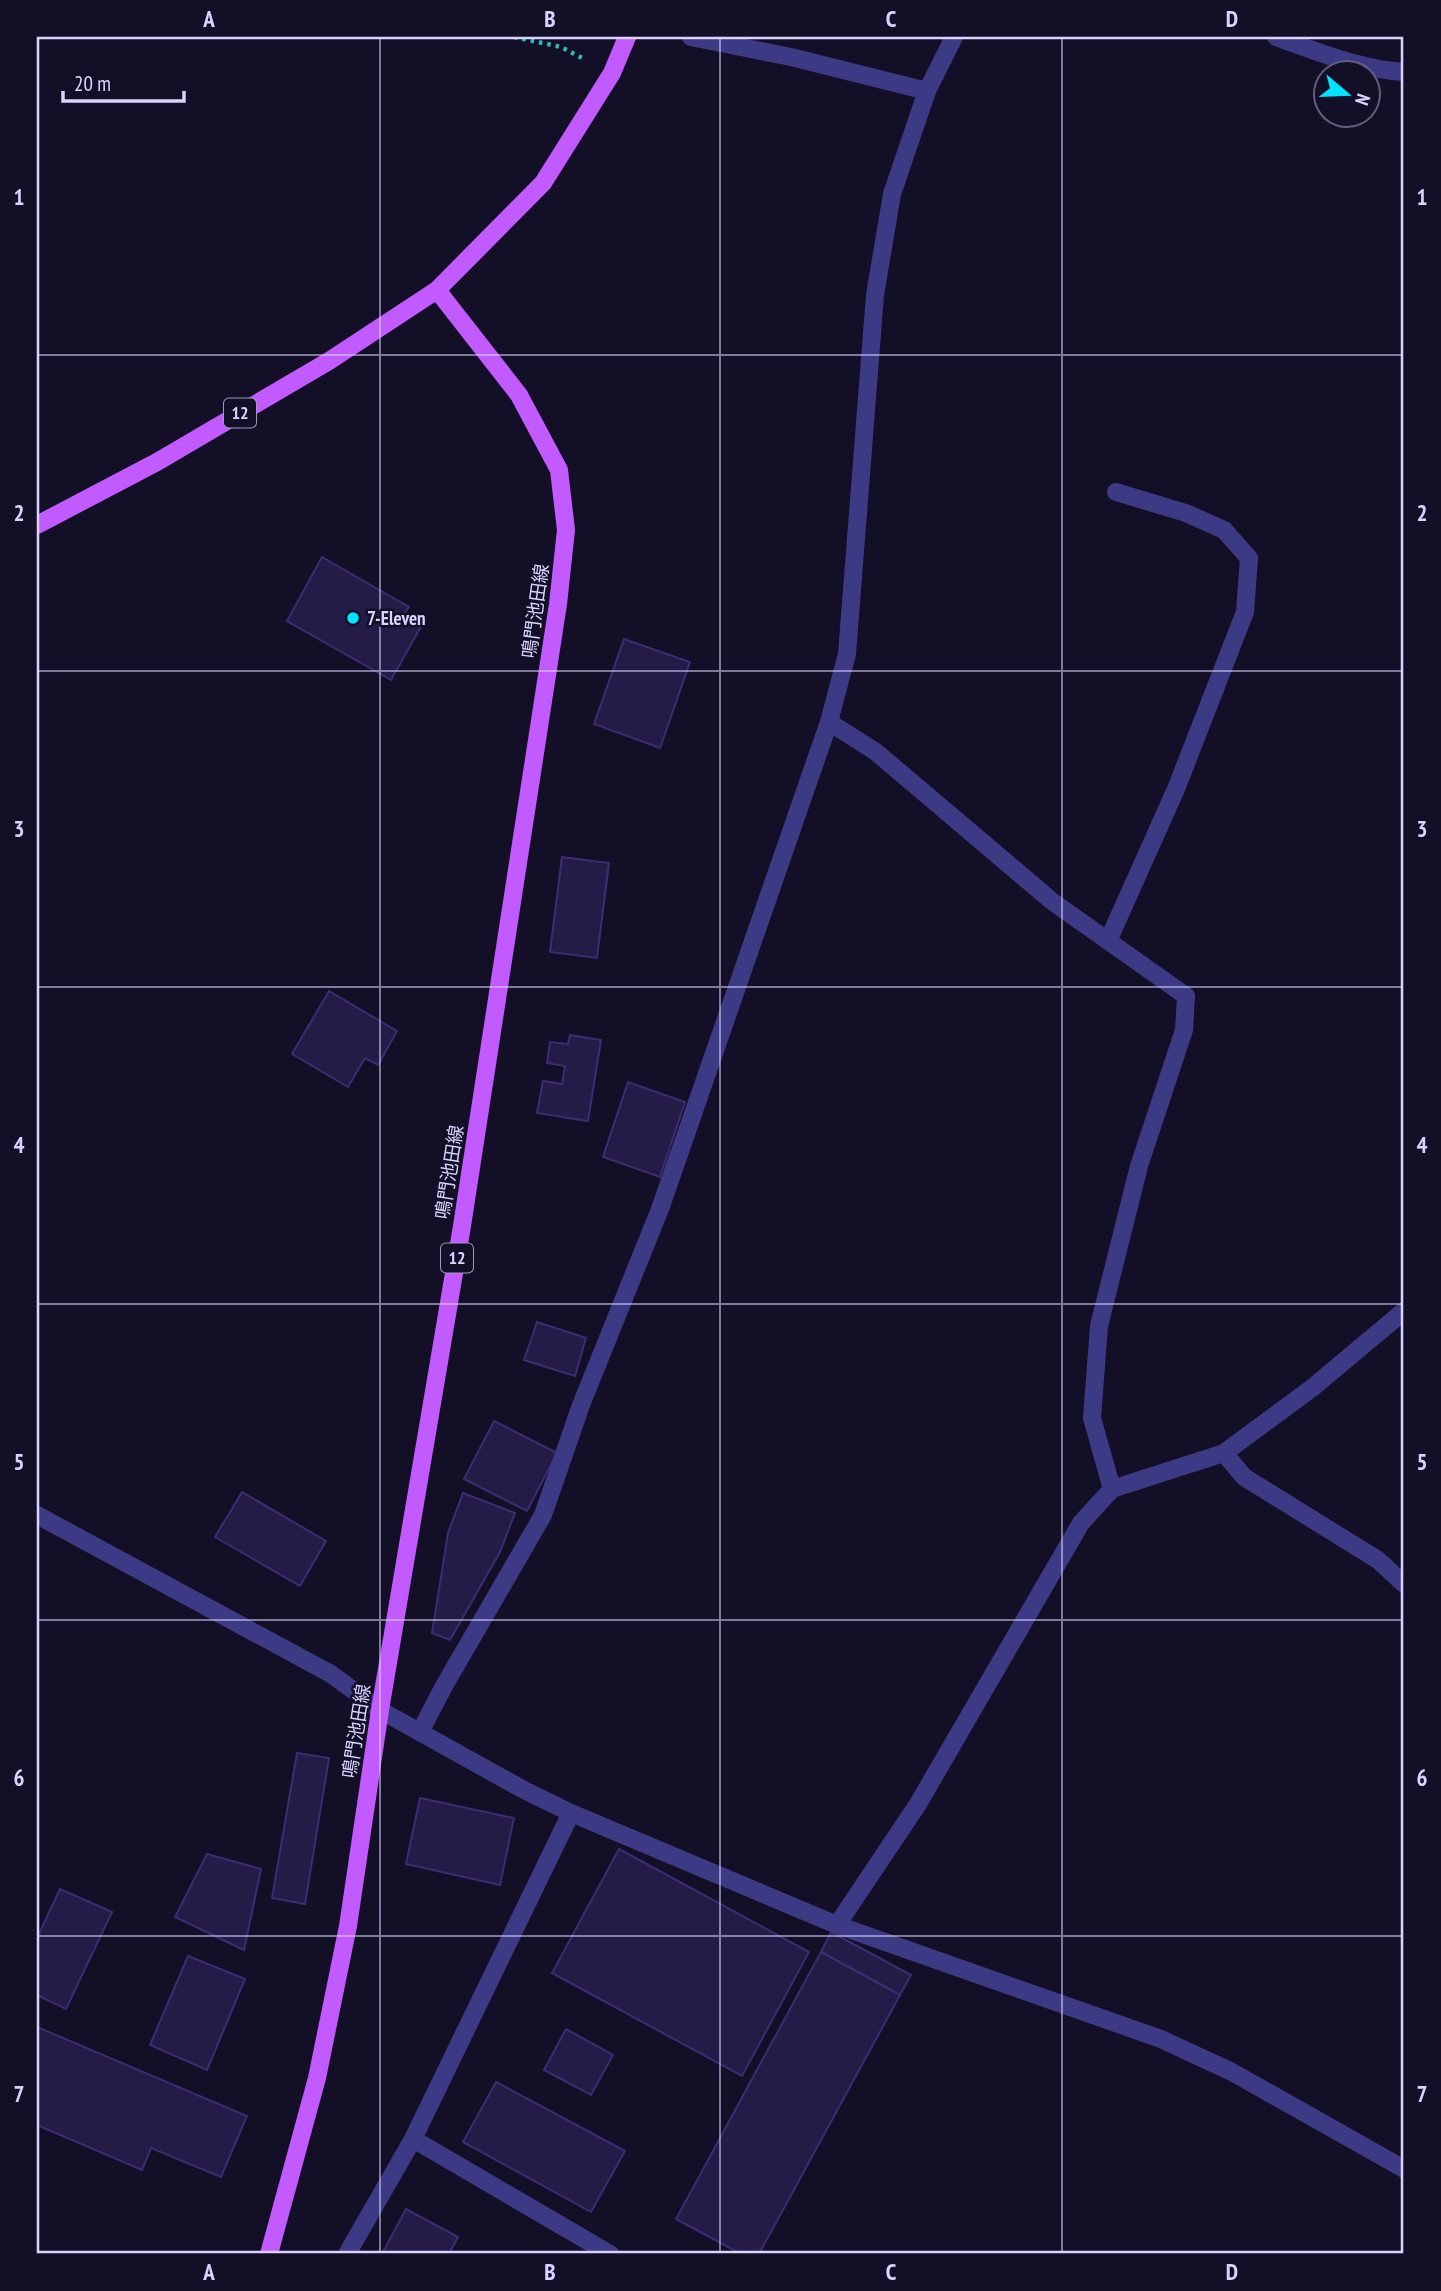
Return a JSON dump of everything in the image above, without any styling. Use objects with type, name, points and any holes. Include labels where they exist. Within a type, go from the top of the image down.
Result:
[{"type":"main road","name":"12","points":[[37,525],[157,462],[318,367],[437,290],[543,183],[612,73],[626,37]]},
{"type":"main road","name":"鳴門池田線","points":[[269,2254],[317,2078],[342,1952],[462,1226],[558,604],[566,530],[559,470],[519,395],[437,290]]},
{"type":"street","points":[[691,37],[791,57],[927,91]]},
{"type":"street","points":[[420,1732],[543,1515],[581,1405],[660,1209],[829,722],[847,653],[875,295],[892,194],[927,91],[954,37]]},
{"type":"street","points":[[1276,37],[1378,71],[1404,72]]},
{"type":"street","points":[[1108,941],[1175,789],[1245,612],[1250,558],[1224,530],[1186,513],[1116,492]]},
{"type":"street","points":[[829,722],[876,752],[1053,902],[1185,996],[1184,1030],[1139,1167],[1099,1326],[1092,1418],[1111,1489]]},
{"type":"street","points":[[837,1924],[918,1804],[1081,1523],[1111,1489],[1224,1453],[1312,1388],[1404,1311]]},
{"type":"street","points":[[1224,1453],[1244,1477],[1378,1560],[1404,1584]]},
{"type":"street","points":[[37,1514],[331,1674],[380,1710],[571,1813],[837,1924],[1161,2039],[1232,2072],[1404,2169]]},
{"type":"street","points":[[347,2254],[413,2139],[571,1813]]},
{"type":"street","points":[[413,2139],[610,2254]]},
{"type":"path","points":[[514,37],[561,47],[612,73]]},
{"type":"building","points":[[322,557],[409,607],[405,612],[423,623],[391,680],[287,621]]},
{"type":"building","points":[[624,639],[690,662],[660,748],[594,724]]},
{"type":"building","points":[[562,857],[609,863],[597,958],[550,952]]},
{"type":"building","points":[[329,991],[397,1031],[378,1065],[365,1058],[348,1087],[292,1054]]},
{"type":"building","points":[[570,1035],[601,1040],[588,1121],[537,1113],[543,1081],[562,1084],[565,1066],[547,1063],[550,1042],[568,1044]]},
{"type":"building","points":[[628,1082],[685,1102],[660,1177],[603,1157]]},
{"type":"building","points":[[537,1322],[586,1338],[575,1376],[524,1360]]},
{"type":"building","points":[[494,1421],[557,1453],[527,1511],[464,1479]]},
{"type":"building","points":[[242,1492],[326,1541],[300,1586],[215,1537]]},
{"type":"building","points":[[463,1493],[515,1513],[500,1552],[450,1640],[432,1633],[448,1533]]},
{"type":"building","points":[[297,1753],[329,1758],[305,1904],[272,1898]]},
{"type":"building","points":[[420,1798],[514,1818],[500,1885],[406,1864]]},
{"type":"building","points":[[619,1849],[809,1952],[742,2076],[552,1973]]},
{"type":"building","points":[[207,1854],[261,1869],[244,1950],[175,1917]]},
{"type":"building","points":[[60,1889],[112,1912],[66,2009],[37,1995],[37,1938]]},
{"type":"building","points":[[831,1932],[911,1975],[900,1995],[821,1952]]},
{"type":"building","points":[[821,1952],[900,1995],[759,2254],[741,2254],[676,2219]]},
{"type":"building","points":[[188,1956],[245,1979],[207,2070],[150,2045]]},
{"type":"building","points":[[37,2027],[247,2116],[221,2177],[151,2148],[142,2170],[37,2125]]},
{"type":"building","points":[[566,2029],[613,2055],[591,2095],[544,2070]]},
{"type":"building","points":[[496,2082],[625,2151],[591,2212],[463,2142]]},
{"type":"building","points":[[406,2209],[458,2237],[449,2254],[382,2254]]},
{"type":"place","name":"7-Eleven","points":[[353,618]]}]
